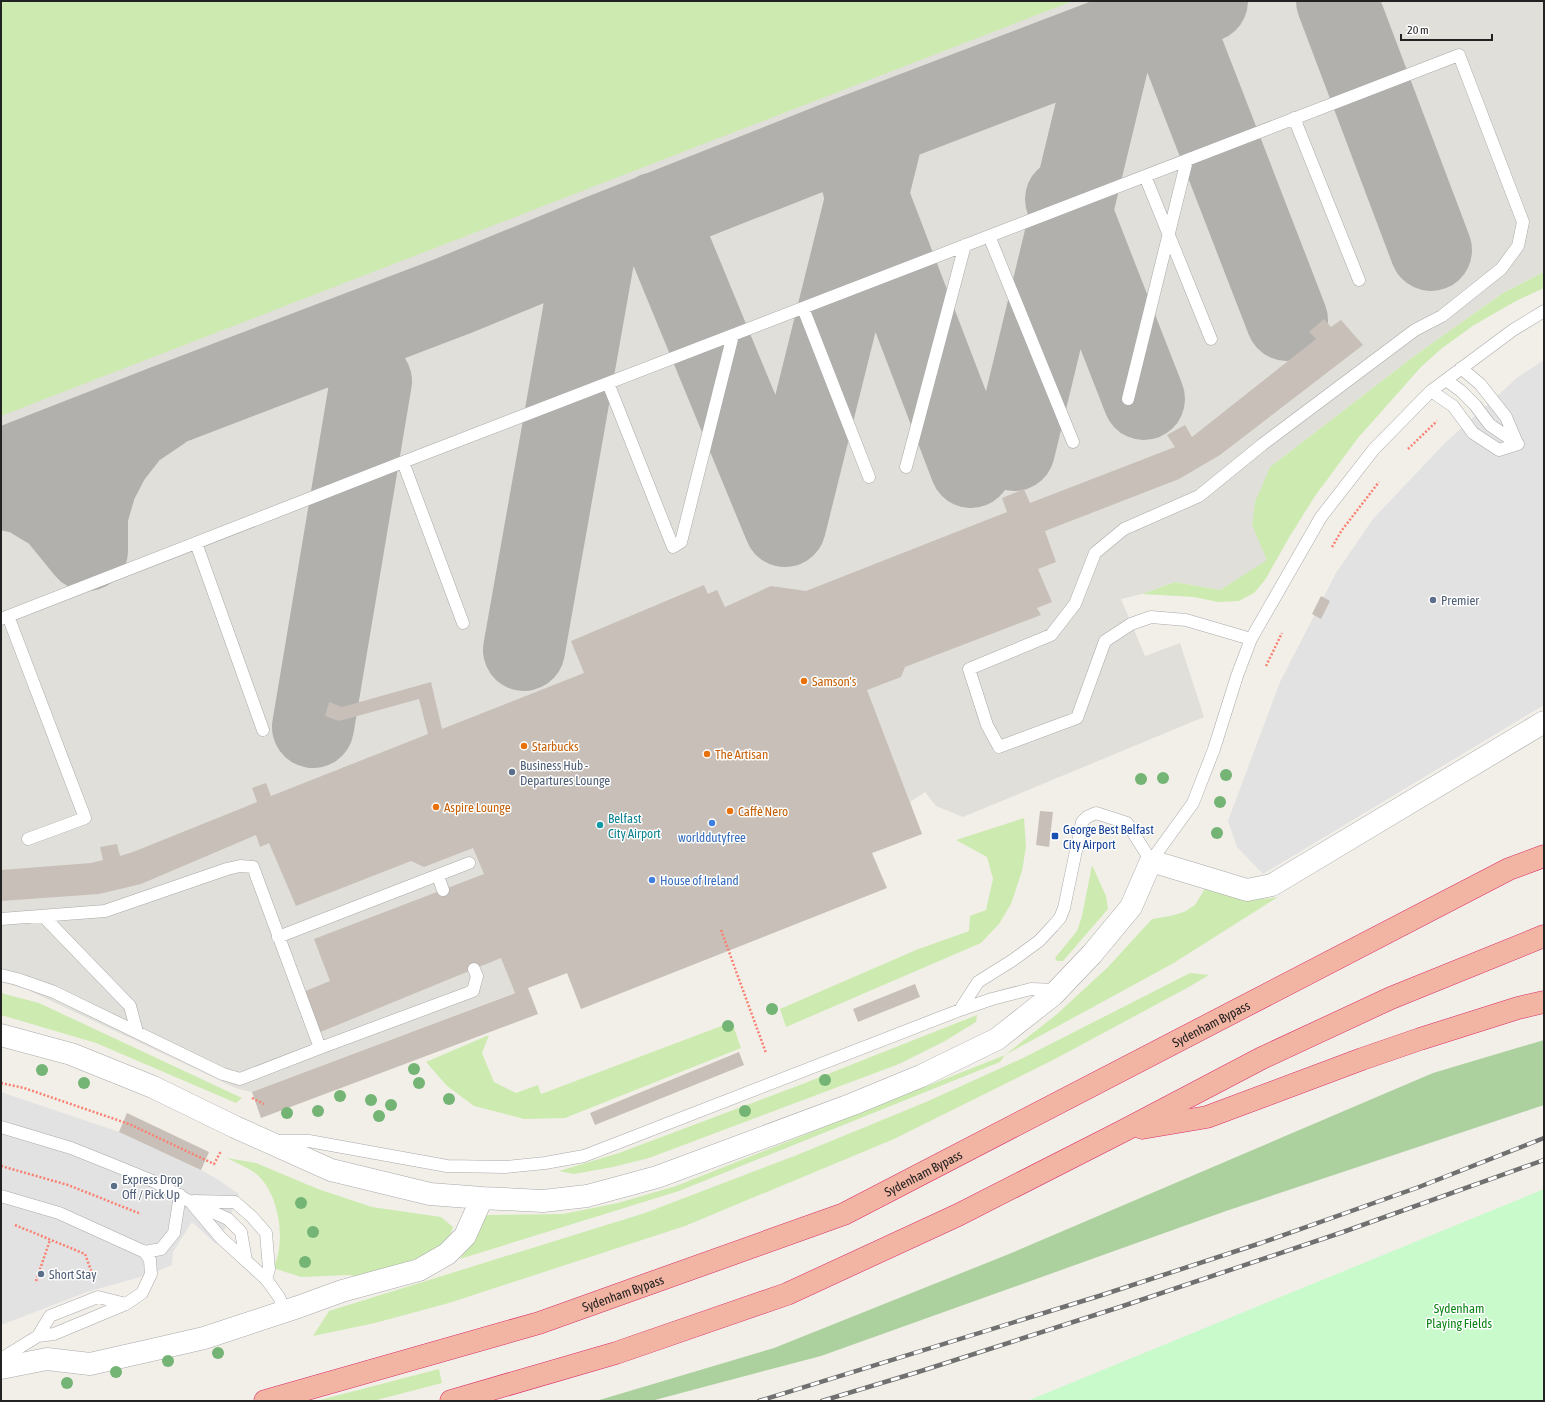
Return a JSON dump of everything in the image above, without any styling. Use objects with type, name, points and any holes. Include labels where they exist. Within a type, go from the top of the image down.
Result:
[{"type":"highway","name":"Sydenham Bypass","points":[[265,1401],[539,1323],[844,1214],[1509,869],[1544,856]]},
{"type":"highway","points":[[451,1401],[616,1353],[787,1294],[958,1215],[1262,1058],[1391,998],[1544,936]]},
{"type":"highway","points":[[1123,1131],[1207,1117],[1420,1039],[1518,1008],[1544,1002]]},
{"type":"street","points":[[1,1035],[71,1054],[153,1087],[267,1141],[338,1172],[430,1194],[543,1201],[587,1196],[657,1177],[853,1104],[921,1076],[997,1039],[1057,990],[1092,954],[1131,907],[1151,861],[1247,890],[1272,885],[1544,722]]},
{"type":"street","points":[[1,1368],[47,1359],[90,1364],[204,1338],[342,1291],[419,1270],[447,1254],[465,1236],[482,1198]]},
{"type":"lane","points":[[28,839],[85,818],[5,618],[403,462],[1459,55],[1523,222],[1518,246],[1501,269],[1442,316],[1415,330],[1263,444],[1199,496],[1124,529],[1095,553],[1075,604],[1050,634],[969,669],[987,725],[999,747],[1077,718],[1105,640],[1131,624],[1151,617],[1186,620],[1252,639]]},
{"type":"lane","points":[[1294,118],[1359,280]]},
{"type":"lane","points":[[1128,399],[1187,160]]},
{"type":"lane","points":[[1146,176],[1211,339]]},
{"type":"lane","points":[[989,236],[1073,442]]},
{"type":"lane","points":[[906,467],[965,246]]},
{"type":"lane","points":[[803,308],[869,477]]},
{"type":"lane","points":[[960,1010],[978,982],[1013,960],[1039,941],[1060,918],[1064,908],[1082,822],[1087,816],[1096,813],[1127,823],[1151,861],[1193,803],[1214,749],[1237,676],[1252,639],[1321,517],[1374,449],[1431,391],[1513,330],[1544,311]]},
{"type":"lane","points":[[608,383],[673,547],[682,542],[733,335]]},
{"type":"lane","points":[[1461,368],[1480,384],[1506,417],[1518,444]]},
{"type":"lane","points":[[1446,380],[1461,391],[1475,405],[1490,425],[1518,444]]},
{"type":"lane","points":[[1431,391],[1453,406],[1473,433],[1499,450],[1518,444]]},
{"type":"lane","points":[[403,462],[463,623]]},
{"type":"lane","points":[[196,543],[263,730]]},
{"type":"lane","points":[[278,937],[469,863]]},
{"type":"lane","points":[[1,919],[104,911],[227,869],[240,866],[253,867],[320,1048]]},
{"type":"lane","points":[[438,876],[443,890]]},
{"type":"lane","points":[[43,916],[130,1006],[137,1032]]},
{"type":"lane","points":[[1,975],[54,992],[223,1074],[240,1079],[473,991],[478,976],[474,969]]},
{"type":"lane","points":[[267,1141],[309,1141],[447,1166],[506,1167],[545,1163],[584,1156],[960,1010],[992,999],[1031,989],[1057,990]]},
{"type":"lane","points":[[1,1127],[71,1148],[155,1182],[228,1219],[241,1232],[246,1261]]},
{"type":"lane","points":[[1,1196],[58,1213],[145,1252],[150,1260],[151,1274],[142,1293],[126,1304],[54,1334],[38,1336],[1,1359]]},
{"type":"lane","points":[[145,1252],[161,1249],[174,1233],[184,1198]]},
{"type":"lane","points":[[184,1198],[221,1238],[266,1279],[279,1297],[285,1311]]},
{"type":"lane","points":[[184,1198],[235,1202],[252,1217],[266,1233],[269,1269],[266,1279]]},
{"type":"lane","points":[[38,1336],[50,1316],[98,1297],[126,1304]]},
{"type":"path","points":[[1404,452],[1453,406]]},
{"type":"path","points":[[1330,550],[1342,530],[1380,481]]},
{"type":"path","points":[[1266,667],[1283,631]]},
{"type":"path","points":[[721,930],[766,1053]]},
{"type":"path","points":[[1,1083],[24,1088],[129,1124],[214,1164],[223,1147]]},
{"type":"path","points":[[1,1166],[68,1185],[141,1214]]},
{"type":"path","points":[[8,1222],[85,1254],[94,1278]]},
{"type":"path","points":[[36,1281],[50,1240]]},
{"type":"shaded area","points":[[1,1],[1544,1],[1544,272],[1503,293],[1417,354],[1270,467],[1252,525],[1268,560],[1220,590],[1175,582],[1142,594],[1121,599],[1145,656],[1180,643],[1204,717],[963,817],[936,806],[925,792],[910,802],[922,834],[567,973],[252,1092],[238,1089],[26,989],[1,982]]},
{"type":"shaded area","name":"Premier","points":[[1544,360],[1544,705],[1263,874],[1237,847],[1228,821],[1280,682],[1336,573],[1373,519],[1445,443],[1518,377]]},
{"type":"shaded area","name":"Express Drop Off / Pick Up","points":[[1,1092],[119,1132],[217,1179],[239,1194],[221,1238],[216,1244],[192,1222],[173,1252],[172,1265],[151,1274],[87,1292],[1,1325]]},
{"type":"green space","points":[[1,1],[1073,1],[1,416]]},
{"type":"green space","points":[[1544,272],[1544,288],[1516,301],[1474,325],[1441,349],[1421,367],[1358,438],[1315,496],[1265,580],[1254,593],[1239,601],[1218,602],[1194,597],[1142,594],[1175,582],[1220,590],[1267,560],[1252,525],[1255,502],[1270,467],[1417,354],[1503,293]]},
{"type":"green space","points":[[1024,818],[1026,847],[1022,871],[1011,904],[999,924],[981,943],[786,1027],[780,1009],[916,950],[969,931],[970,916],[986,910],[993,879],[987,857],[956,840]]},
{"type":"green space","points":[[1092,865],[1106,896],[1108,909],[1063,961],[1057,961],[1055,958],[1077,931],[1082,916]]},
{"type":"green space","points":[[1206,887],[1233,897],[1258,899],[1278,897],[1172,964],[1005,1055],[1056,1015],[1108,967],[1152,919],[1184,912],[1195,905]]},
{"type":"green space","points":[[1190,973],[1209,975],[1055,1059],[894,1139],[685,1226],[449,1303],[375,1323],[313,1336],[329,1311],[645,1213],[797,1155],[926,1102],[1021,1059]]},
{"type":"green space","points":[[1,993],[39,1003],[242,1098],[236,1103],[96,1043],[1,1015]]},
{"type":"green space","points":[[977,1015],[976,1022],[945,1041],[899,1064],[649,1158],[613,1167],[574,1174],[559,1171],[619,1153],[805,1083]]},
{"type":"green space","points":[[732,1022],[741,1048],[565,1118],[524,1119],[474,1106],[447,1086],[426,1062],[489,1035],[482,1053],[494,1082],[516,1093],[538,1085],[541,1094]]},
{"type":"green space","points":[[1544,1040],[1544,1105],[1226,1211],[821,1356],[651,1401],[596,1401],[774,1348],[1009,1254],[1433,1073]]},
{"type":"green space","points":[[1005,1055],[1000,1062],[679,1191],[460,1259],[473,1240],[483,1217],[488,1215],[563,1214],[618,1203],[676,1186]]},
{"type":"green space","points":[[227,1158],[256,1163],[318,1189],[372,1207],[441,1217],[453,1227],[449,1239],[438,1251],[363,1277],[348,1275],[301,1277],[273,1268],[277,1257],[280,1231],[275,1204],[270,1192],[263,1181],[255,1173]]},
{"type":"green space","name":"Sydenham Playing Fields","points":[[1544,1189],[1544,1401],[1027,1401]]},
{"type":"green space","points":[[439,1369],[442,1383],[373,1401],[316,1401]]},
{"type":"building","name":"Belfast City Airport","points":[[1324,319],[1331,327],[1341,320],[1363,345],[1220,455],[1179,479],[1045,531],[1056,562],[1038,569],[1052,602],[1037,608],[1041,615],[905,667],[901,677],[867,690],[922,834],[872,853],[887,888],[581,1009],[567,973],[528,988],[538,1014],[261,1118],[252,1092],[515,993],[501,958],[318,1033],[303,992],[330,981],[314,939],[484,874],[473,848],[424,867],[411,861],[296,906],[269,843],[260,847],[256,835],[141,884],[99,894],[1,901],[1,870],[91,863],[103,860],[100,847],[117,844],[120,856],[133,852],[257,802],[252,788],[266,783],[271,796],[428,734],[419,699],[339,721],[325,716],[329,702],[342,707],[431,682],[442,729],[584,673],[571,641],[704,585],[708,594],[717,590],[725,607],[771,586],[806,591],[1007,512],[1002,498],[1024,489],[1030,503],[1175,447],[1167,435],[1185,425],[1192,437],[1316,339],[1309,332]]},
{"type":"building","points":[[1321,596],[1330,601],[1321,619],[1312,614]]},
{"type":"building","points":[[1040,811],[1053,812],[1049,847],[1036,845]]},
{"type":"building","points":[[915,984],[920,997],[858,1022],[853,1009]]},
{"type":"building","points":[[739,1052],[744,1065],[595,1125],[590,1113]]},
{"type":"building","points":[[127,1113],[209,1152],[201,1170],[119,1132]]},
{"type":"taxiway","points":[[1,470],[453,296],[597,237],[845,139],[1207,1]]},
{"type":"taxiway","points":[[1337,1],[1431,250]]},
{"type":"taxiway","points":[[1169,15],[1287,320]]},
{"type":"taxiway","points":[[1014,450],[1114,36]]},
{"type":"taxiway","points":[[785,526],[885,124]]},
{"type":"taxiway","points":[[862,182],[971,467]]},
{"type":"taxiway","points":[[1066,199],[1144,399]]},
{"type":"taxiway","points":[[656,213],[785,526]]},
{"type":"taxiway","points":[[524,650],[597,237]]},
{"type":"taxiway","points":[[313,727],[371,381]]},
{"type":"taxiway","points":[[1,488],[26,494],[56,512],[87,550],[87,515],[96,484],[110,457],[131,430],[162,409]]},
{"type":"railway","points":[[759,1401],[1099,1296],[1261,1243],[1419,1187],[1544,1138]]},
{"type":"railway","points":[[822,1401],[918,1372],[1123,1306],[1343,1232],[1544,1160]]},
{"type":"place","name":"Premier","points":[[1433,600]]},
{"type":"place","name":"Samson's","points":[[804,681]]},
{"type":"place","name":"Starbucks","points":[[524,746]]},
{"type":"place","name":"The Artisan","points":[[707,754]]},
{"type":"place","name":"Business Hub - Departures Lounge","points":[[512,772]]},
{"type":"place","name":"Aspire Lounge","points":[[436,807]]},
{"type":"place","name":"Caffè Nero","points":[[730,811]]},
{"type":"place","name":"worlddutyfree","points":[[712,823]]},
{"type":"place","name":"Belfast City Airport","points":[[600,825]]},
{"type":"place","name":"George Best Belfast City Airport","points":[[1055,836]]},
{"type":"place","name":"House of Ireland","points":[[652,880]]},
{"type":"place","name":"Express Drop Off / Pick Up","points":[[114,1186]]},
{"type":"place","name":"Short Stay","points":[[41,1274]]}]
